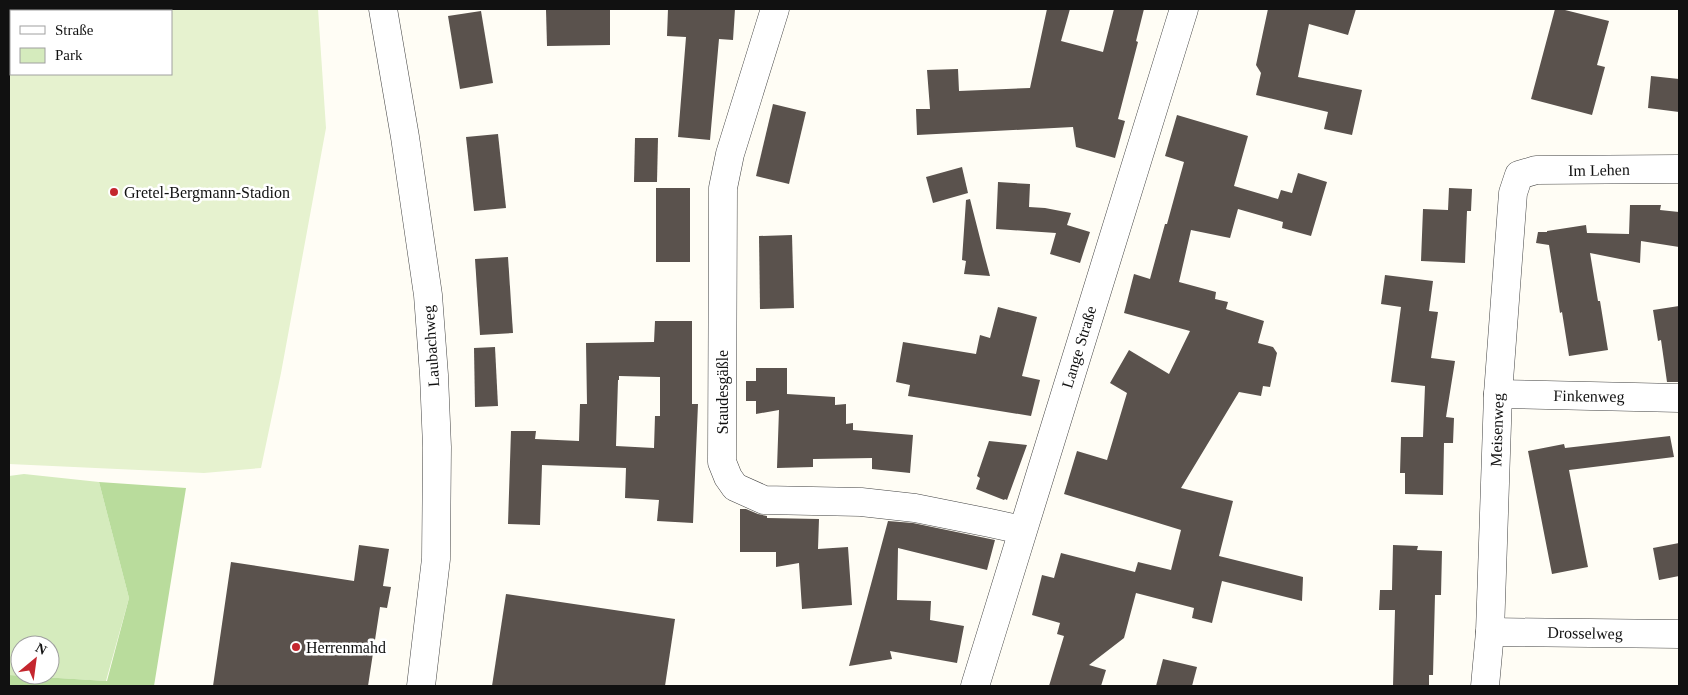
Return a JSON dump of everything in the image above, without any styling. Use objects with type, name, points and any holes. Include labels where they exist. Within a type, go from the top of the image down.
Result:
[{"type":"street","name":"Laubachweg","points":[[383,9],[405,137],[428,295],[434,375],[437,447],[436,559],[420,686]]},
{"type":"street","name":"Staudesgäßle","points":[[775,9],[730,154],[723,188],[722,462],[728,477],[735,487],[764,500],[861,502],[915,508],[1022,530]]},
{"type":"street","name":"Lange Straße","points":[[975,686],[1184,9]]},
{"type":"street","name":"Im Lehen","points":[[1519,175],[1536,170],[1679,169]]},
{"type":"street","name":"Meisenweg","points":[[1485,686],[1490,632],[1498,394],[1513,192],[1519,175]]},
{"type":"street","name":"Finkenweg","points":[[1498,394],[1679,398]]},
{"type":"street","name":"Drosselweg","points":[[1490,632],[1679,634]]},
{"type":"green space","points":[[9,9],[318,9],[326,128],[281,373],[261,468],[204,473],[9,464]]},
{"type":"green space","points":[[24,474],[99,482],[129,598],[106,681],[60,678],[60,635],[10,635],[9,675],[9,476]]},
{"type":"green space","points":[[99,482],[186,488],[154,686],[9,686],[9,675],[10,685],[60,685],[60,678],[107,681],[129,598]]},
{"type":"building","points":[[610,9],[610,45],[547,46],[546,10]]},
{"type":"building","points":[[668,9],[735,9],[733,40],[719,39],[710,140],[678,137],[686,37],[667,36]]},
{"type":"building","points":[[1047,9],[1070,9],[1061,41],[1103,52],[1114,9],[1144,9],[1136,41],[1138,42],[1118,119],[1125,121],[1115,158],[1076,147],[1073,127],[917,135],[916,109],[930,109],[927,70],[958,69],[959,91],[1030,88]]},
{"type":"building","points":[[1268,9],[1356,9],[1348,35],[1309,24],[1298,77],[1362,90],[1352,135],[1324,129],[1328,112],[1256,95],[1261,73],[1256,65]]},
{"type":"building","points":[[1555,9],[1609,21],[1597,65],[1605,67],[1592,115],[1531,99]]},
{"type":"building","points":[[481,11],[493,83],[460,89],[448,16]]},
{"type":"building","points":[[1651,76],[1679,79],[1679,112],[1648,108]]},
{"type":"building","points":[[773,104],[806,112],[789,184],[756,176]]},
{"type":"building","points":[[1177,115],[1248,136],[1234,186],[1278,199],[1281,190],[1292,193],[1298,173],[1327,182],[1311,236],[1282,228],[1283,222],[1238,209],[1230,238],[1191,230],[1179,282],[1216,292],[1215,299],[1228,302],[1226,309],[1264,321],[1258,343],[1273,347],[1277,353],[1270,387],[1263,386],[1261,396],[1239,392],[1181,488],[1233,501],[1219,556],[1303,577],[1302,601],[1222,581],[1212,623],[1192,618],[1194,608],[1136,593],[1124,638],[1089,665],[1106,670],[1101,686],[1049,686],[1064,636],[1057,634],[1060,623],[1032,615],[1042,575],[1054,578],[1061,553],[1135,572],[1138,562],[1171,570],[1181,530],[1064,494],[1077,451],[1107,460],[1127,393],[1110,383],[1129,350],[1169,374],[1190,331],[1124,313],[1134,274],[1150,279],[1184,162],[1165,156]]},
{"type":"building","points":[[498,134],[506,208],[474,211],[466,137]]},
{"type":"building","points":[[635,138],[658,138],[657,182],[634,182]]},
{"type":"building","points":[[962,167],[968,193],[933,203],[926,177]]},
{"type":"building","points":[[998,182],[1030,184],[1029,207],[1071,213],[1067,225],[1090,232],[1080,263],[1050,254],[1056,233],[996,229]]},
{"type":"building","points":[[656,188],[690,188],[690,262],[656,262]]},
{"type":"building","points":[[1449,188],[1472,189],[1471,211],[1467,211],[1465,263],[1421,261],[1423,209],[1448,210]]},
{"type":"building","points":[[970,199],[990,276],[964,274],[966,261],[962,260],[966,200]]},
{"type":"building","points":[[1630,205],[1661,205],[1660,210],[1679,212],[1679,247],[1641,241],[1640,263],[1590,253],[1608,350],[1569,356],[1549,245],[1536,243],[1538,232],[1586,225],[1587,233],[1629,234]]},
{"type":"building","points":[[792,235],[794,308],[760,309],[759,236]]},
{"type":"building","points":[[508,257],[513,333],[480,335],[475,259]]},
{"type":"building","points":[[1385,275],[1433,281],[1429,311],[1438,312],[1431,358],[1455,361],[1446,417],[1454,418],[1453,443],[1444,443],[1443,495],[1405,494],[1405,473],[1400,473],[1401,437],[1423,437],[1425,386],[1391,382],[1401,307],[1381,304]]},
{"type":"building","points":[[1679,306],[1679,382],[1667,382],[1661,340],[1658,341],[1653,310]]},
{"type":"building","points":[[998,307],[1037,317],[1022,376],[1040,380],[1031,416],[908,396],[910,385],[896,382],[903,342],[976,354],[980,335],[990,338]]},
{"type":"building","points":[[655,321],[692,321],[692,404],[698,404],[693,523],[657,521],[659,500],[625,498],[626,468],[542,465],[540,525],[508,524],[511,431],[536,431],[535,439],[579,441],[580,404],[587,404],[586,343],[654,342]],"holes":[[[619,376],[660,377],[660,416],[655,416],[654,448],[616,446]]]},
{"type":"building","points":[[495,347],[498,406],[475,407],[474,348]]},
{"type":"building","points":[[756,368],[787,368],[787,394],[835,397],[835,405],[846,404],[846,424],[853,423],[853,430],[913,435],[910,473],[872,469],[872,458],[813,459],[813,467],[777,468],[779,410],[756,414],[756,401],[746,401],[746,381],[756,381]]},
{"type":"building","points":[[1670,436],[1674,457],[1569,470],[1588,567],[1552,574],[1528,451],[1564,444],[1565,448]]},
{"type":"building","points":[[989,441],[1027,445],[1007,500],[976,489],[980,478],[977,476]]},
{"type":"building","points":[[740,509],[746,509],[767,516],[767,518],[819,519],[818,549],[848,547],[852,605],[802,609],[799,563],[776,567],[776,552],[740,552]]},
{"type":"building","points":[[888,521],[913,523],[995,540],[987,570],[898,548],[897,600],[931,601],[930,620],[964,626],[957,663],[890,651],[892,659],[849,666]]},
{"type":"building","points":[[1679,543],[1679,576],[1659,580],[1653,548]]},
{"type":"building","name":"Herrenmahd","points":[[359,545],[389,549],[383,586],[391,587],[387,608],[380,607],[368,686],[213,686],[231,562],[354,581]]},
{"type":"building","points":[[1393,545],[1418,546],[1417,550],[1442,551],[1441,595],[1435,595],[1433,675],[1429,675],[1429,686],[1393,686],[1395,610],[1379,610],[1380,590],[1392,590]]},
{"type":"building","points":[[506,594],[675,619],[665,686],[492,686]]},
{"type":"building","points":[[1163,659],[1197,667],[1192,686],[1156,686]]},
{"type":"place","name":"Gretel-Bergmann-Stadion","points":[[114,192]]},
{"type":"place","name":"Herrenmahd","points":[[296,647]]}]
